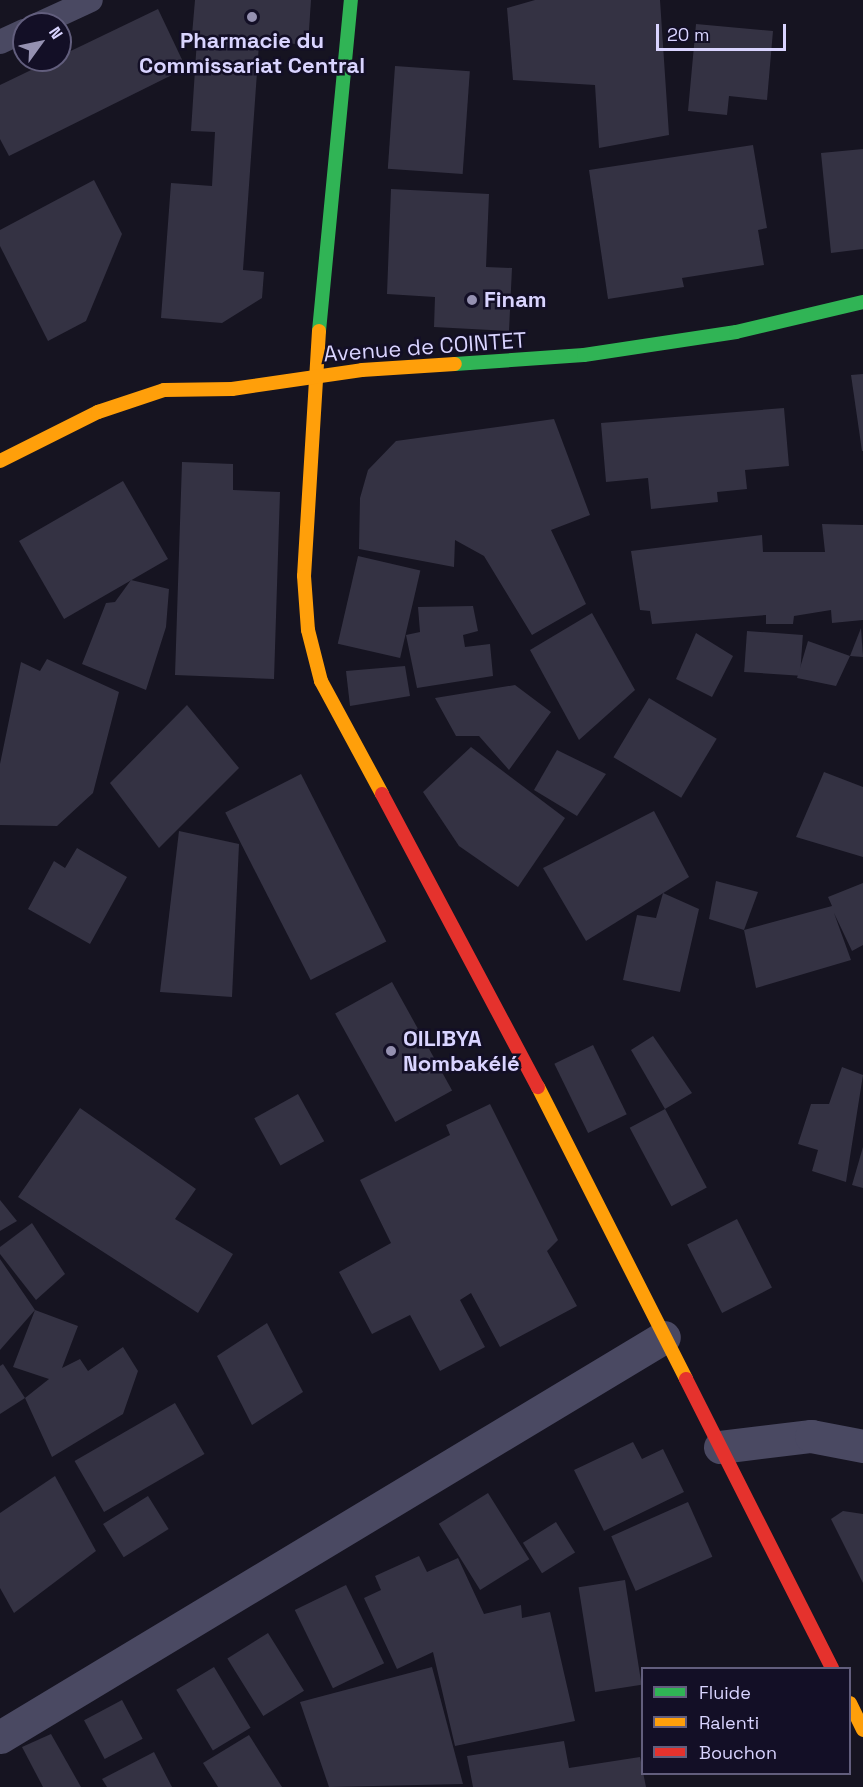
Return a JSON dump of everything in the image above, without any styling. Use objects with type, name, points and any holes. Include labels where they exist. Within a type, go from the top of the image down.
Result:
[{"type":"main road","points":[[351,0],[315,375],[304,576],[308,630],[321,681],[525,1061],[831,1667]]},
{"type":"main road","name":"Avenue de COINTET","points":[[0,461],[98,412],[164,390],[232,389],[315,375],[584,355],[736,332],[863,302]]},
{"type":"main road","points":[[851,1707],[863,1730]]},
{"type":"street","points":[[0,1737],[664,1337]]},
{"type":"street","points":[[720,1447],[811,1436],[863,1446]]},
{"type":"lane","points":[[65,12],[91,0]]},
{"type":"building","name":"Pharmacie du Commissariat Central","points":[[195,0],[311,0],[308,45],[192,35]]},
{"type":"building","points":[[535,0],[660,0],[669,135],[599,148],[595,85],[513,80],[507,8]]},
{"type":"building","points":[[158,9],[186,68],[9,156],[0,139],[0,85],[27,72],[72,72],[72,50]]},
{"type":"building","points":[[696,24],[773,31],[767,100],[729,96],[727,115],[688,111]]},
{"type":"building","points":[[197,39],[259,44],[243,270],[264,272],[262,298],[222,323],[161,318],[171,183],[212,186],[215,132],[191,131]]},
{"type":"building","points":[[395,66],[470,71],[463,174],[388,169]]},
{"type":"building","points":[[753,145],[767,228],[758,230],[764,265],[682,278],[684,287],[608,299],[589,170]]},
{"type":"building","points":[[863,149],[863,249],[831,253],[821,153]]},
{"type":"building","points":[[94,180],[122,234],[86,321],[48,341],[0,246],[0,230]]},
{"type":"building","points":[[391,189],[489,194],[486,267],[512,268],[509,331],[434,327],[435,297],[387,294]]},
{"type":"building","points":[[863,374],[863,451],[862,451],[851,375]]},
{"type":"building","points":[[784,408],[789,466],[745,470],[747,489],[717,492],[718,502],[651,509],[648,478],[606,482],[601,423]]},
{"type":"building","points":[[554,419],[590,515],[551,530],[586,604],[532,635],[484,556],[455,540],[454,567],[359,549],[360,498],[368,470],[396,441]]},
{"type":"building","points":[[182,462],[233,464],[233,490],[280,492],[274,679],[175,675]]},
{"type":"building","points":[[123,481],[168,559],[64,619],[19,541]]},
{"type":"building","points":[[822,524],[863,525],[863,620],[832,623],[831,610],[794,616],[793,624],[766,624],[766,615],[652,624],[650,611],[640,610],[631,551],[762,535],[763,552],[825,552]]},
{"type":"building","points":[[358,556],[420,570],[400,658],[338,644]]},
{"type":"building","points":[[131,580],[169,589],[166,627],[146,690],[82,664],[106,603],[115,602]]},
{"type":"building","points":[[473,606],[478,631],[463,635],[465,647],[490,644],[493,676],[417,688],[406,635],[420,632],[418,607]]},
{"type":"building","points":[[592,613],[635,690],[579,740],[530,650]]},
{"type":"building","points":[[861,628],[863,657],[850,656]]},
{"type":"building","points":[[747,631],[803,635],[800,676],[744,672]]},
{"type":"building","points":[[696,633],[733,656],[712,697],[676,679]]},
{"type":"building","points":[[808,641],[850,656],[836,686],[797,678]]},
{"type":"building","points":[[47,659],[119,692],[93,793],[57,826],[0,825],[0,764],[21,662],[40,671]]},
{"type":"building","points":[[405,666],[410,696],[350,706],[346,671]]},
{"type":"building","points":[[515,685],[551,712],[509,770],[479,736],[456,736],[435,698]]},
{"type":"building","points":[[649,698],[717,739],[681,798],[613,757]]},
{"type":"building","points":[[187,705],[239,768],[159,848],[110,783]]},
{"type":"building","points":[[471,747],[565,818],[518,887],[459,846],[423,792]]},
{"type":"building","points":[[557,750],[606,774],[577,816],[534,790]]},
{"type":"building","points":[[824,772],[863,787],[863,857],[796,837]]},
{"type":"building","points":[[301,774],[386,942],[311,980],[225,813]]},
{"type":"building","points":[[654,811],[689,877],[586,941],[543,868]]},
{"type":"building","points":[[179,831],[239,844],[232,997],[160,992]]},
{"type":"building","points":[[77,848],[127,877],[90,944],[28,909],[54,861],[65,868]]},
{"type":"building","points":[[716,881],[758,892],[744,930],[709,919]]},
{"type":"building","points":[[863,883],[863,945],[852,951],[834,913],[851,960],[756,988],[744,930],[832,906],[828,897]]},
{"type":"building","points":[[663,893],[699,909],[680,992],[623,980],[637,915],[656,918]]},
{"type":"building","points":[[392,982],[452,1090],[395,1122],[335,1014]]},
{"type":"building","points":[[653,1036],[692,1093],[665,1109],[631,1050]]},
{"type":"building","points":[[593,1045],[627,1114],[588,1133],[554,1064]]},
{"type":"building","points":[[842,1067],[863,1075],[846,1182],[812,1171],[818,1150],[798,1144],[811,1104],[829,1104]]},
{"type":"building","points":[[298,1094],[324,1141],[280,1165],[254,1118]]},
{"type":"building","points":[[490,1104],[558,1240],[547,1251],[577,1306],[500,1347],[471,1293],[460,1300],[485,1347],[440,1371],[410,1315],[372,1334],[339,1272],[391,1243],[360,1180],[450,1135],[446,1125]]},
{"type":"building","points":[[80,1108],[196,1189],[175,1219],[233,1254],[198,1313],[18,1197]]},
{"type":"building","points":[[665,1109],[707,1188],[671,1206],[630,1128]]},
{"type":"building","points":[[863,1147],[863,1188],[852,1185]]},
{"type":"building","points":[[0,1200],[17,1221],[0,1231]]},
{"type":"building","points":[[737,1219],[772,1288],[722,1313],[687,1244]]},
{"type":"building","points":[[32,1223],[65,1274],[36,1300],[0,1254],[0,1247]]},
{"type":"building","points":[[0,1259],[35,1310],[0,1350]]},
{"type":"building","points":[[35,1310],[78,1326],[62,1368],[80,1359],[88,1371],[123,1347],[138,1371],[123,1414],[52,1457],[25,1398],[49,1379],[13,1367]]},
{"type":"building","points":[[267,1323],[303,1392],[252,1425],[217,1356]]},
{"type":"building","points":[[3,1364],[25,1398],[0,1414],[0,1366]]},
{"type":"building","points":[[175,1403],[204,1454],[104,1512],[75,1461]]},
{"type":"building","points":[[633,1442],[642,1459],[663,1449],[684,1492],[604,1531],[574,1470]]},
{"type":"building","points":[[55,1476],[96,1551],[14,1613],[0,1588],[0,1513]]},
{"type":"building","points":[[488,1493],[529,1559],[480,1590],[439,1524]]},
{"type":"building","points":[[148,1496],[169,1529],[124,1557],[103,1524]]},
{"type":"building","points":[[688,1502],[712,1557],[636,1591],[611,1536]]},
{"type":"building","points":[[843,1511],[863,1514],[863,1583],[831,1519]]},
{"type":"building","points":[[556,1522],[575,1553],[542,1573],[523,1543]]},
{"type":"building","points":[[419,1556],[427,1572],[458,1558],[484,1614],[521,1605],[522,1618],[550,1612],[575,1721],[455,1746],[433,1652],[397,1669],[364,1598],[381,1590],[375,1576]]},
{"type":"building","points":[[625,1580],[641,1685],[595,1692],[579,1587]]},
{"type":"building","points":[[346,1585],[384,1663],[333,1688],[295,1610]]},
{"type":"building","points":[[268,1633],[304,1691],[263,1716],[227,1658]]},
{"type":"building","points":[[214,1667],[251,1728],[213,1751],[176,1690]]},
{"type":"building","points":[[432,1667],[463,1784],[329,1787],[300,1702]]},
{"type":"building","points":[[122,1700],[143,1739],[105,1759],[84,1720]]},
{"type":"building","points":[[51,1734],[81,1787],[43,1787],[22,1747]]},
{"type":"building","points":[[249,1735],[282,1787],[218,1787],[203,1763]]},
{"type":"building","points":[[564,1741],[569,1768],[640,1757],[641,1775],[644,1775],[646,1787],[473,1787],[467,1756]]},
{"type":"building","points":[[154,1752],[172,1787],[107,1787],[102,1779]]},
{"type":"traffic: fast","points":[[319,331],[351,0]]},
{"type":"traffic: fast","points":[[455,364],[584,355],[736,332],[863,302]]},
{"type":"traffic: slow","points":[[319,331],[304,576],[308,630],[321,681],[382,794]]},
{"type":"traffic: slow","points":[[0,461],[98,412],[164,390],[232,389],[362,370],[455,364]]},
{"type":"traffic: slow","points":[[538,1087],[686,1379]]},
{"type":"traffic: slow","points":[[851,1705],[863,1730]]},
{"type":"traffic: jam","points":[[382,794],[538,1087]]},
{"type":"traffic: jam","points":[[686,1379],[831,1667]]},
{"type":"place","name":"Pharmacie du Commissariat Central","points":[[252,17]]},
{"type":"place","name":"Finam","points":[[472,300]]},
{"type":"place","name":"OILIBYA Nombakélé","points":[[391,1051]]}]
